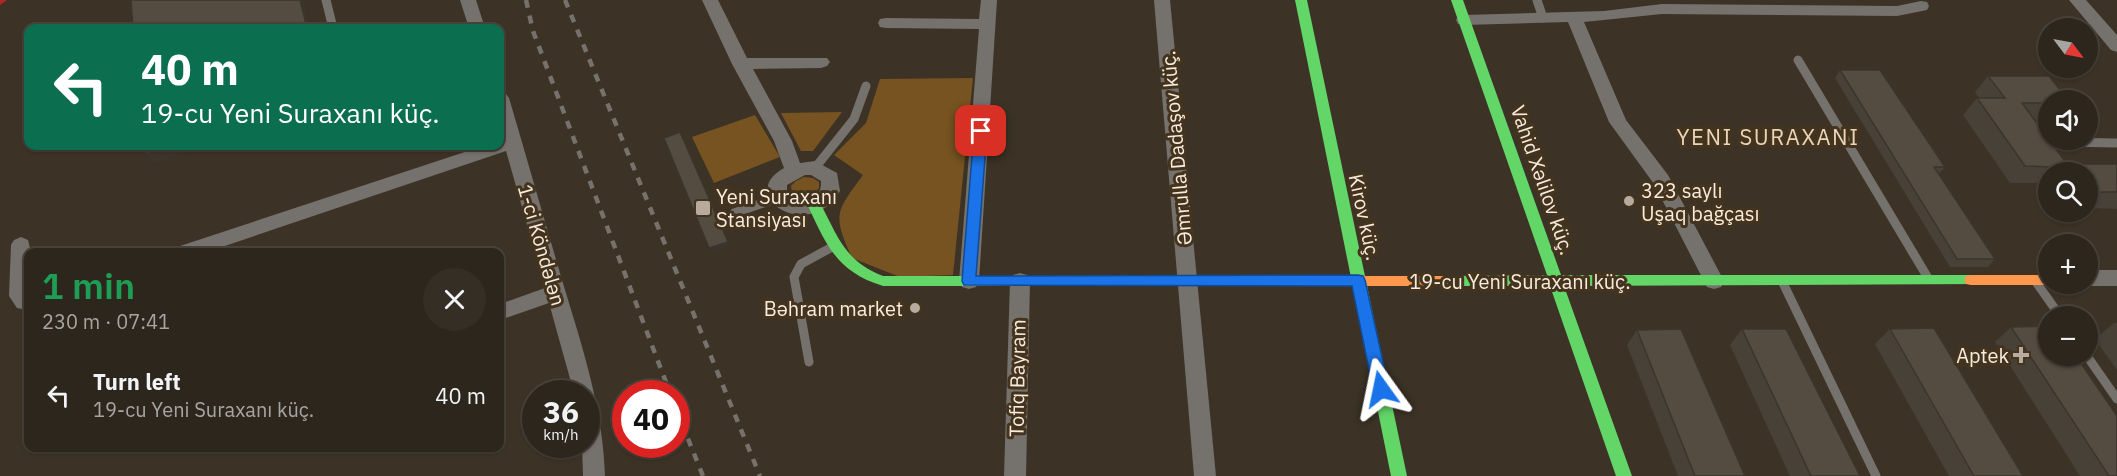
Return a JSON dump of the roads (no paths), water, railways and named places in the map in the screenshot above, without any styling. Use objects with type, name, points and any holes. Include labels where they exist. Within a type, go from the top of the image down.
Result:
[{"type":"street","points":[[468,0],[476,24]]},
{"type":"street","points":[[710,0],[741,64],[783,141],[794,171]]},
{"type":"street","points":[[969,281],[989,0]]},
{"type":"street","name":"Əmrulla Dadaşov küç.","points":[[1162,0],[1205,476]]},
{"type":"street","name":"Kirov küç.","points":[[1301,0],[1399,476]]},
{"type":"street","name":"Vahid Xəlilov küç.","points":[[1457,0],[1624,476]]},
{"type":"street","points":[[2077,0],[2117,46]]},
{"type":"street","points":[[1464,20],[1574,17],[1662,9],[1786,5],[1897,11],[1922,6]]},
{"type":"street","points":[[1574,17],[1618,122],[1661,180],[1714,281]]},
{"type":"street","points":[[886,23],[987,24]]},
{"type":"street","points":[[741,64],[821,62]]},
{"type":"street","name":"1-ci Köndələn","points":[[504,111],[581,380]]},
{"type":"street","points":[[504,145],[514,142]]},
{"type":"street","points":[[196,248],[490,150]]},
{"type":"street","points":[[815,168],[830,178],[832,185],[830,193],[815,206],[793,208],[778,198],[776,190],[785,176],[794,171],[815,168]]},
{"type":"street","name":"19-cu Yeni Suraxanı küç.","points":[[815,206],[834,246],[847,266],[869,278],[883,281],[2038,280]]},
{"type":"street","points":[[21,245],[20,296],[24,302]]},
{"type":"street","points":[[2098,278],[2117,278]]},
{"type":"street","name":"Tofiq Bayram","points":[[1015,476],[1020,281]]},
{"type":"street","points":[[504,311],[555,293]]},
{"type":"street","name":"1-ci Köndələn","points":[[594,458],[594,476]]},
{"type":"lane","points":[[326,0],[332,24]]},
{"type":"lane","points":[[1537,0],[1543,18]]},
{"type":"lane","points":[[1798,60],[1929,280]]},
{"type":"lane","points":[[815,168],[854,119],[866,86]]},
{"type":"lane","points":[[2098,143],[2117,143]]},
{"type":"lane","points":[[734,213],[778,198]]},
{"type":"lane","points":[[809,362],[794,277],[801,264],[834,246]]},
{"type":"lane","points":[[1782,281],[1876,476]]},
{"type":"lane","points":[[2094,366],[2117,399]]},
{"type":"railway","points":[[526,0],[533,31],[665,380]]},
{"type":"railway","points":[[565,0],[760,476]]},
{"type":"railway","points":[[690,444],[703,476]]},
{"type":"place","name":"323 saylı Uşaq bağçası","points":[[1629,201]]},
{"type":"place","name":"Yeni Suraxanı Stansiyası","points":[[703,208]]},
{"type":"place","name":"Bәhram market","points":[[915,308]]},
{"type":"place","name":"Aptek","points":[[2021,355]]},
{"type":"district","name":"YENI SURAXANI","points":[[1768,136]]}]
